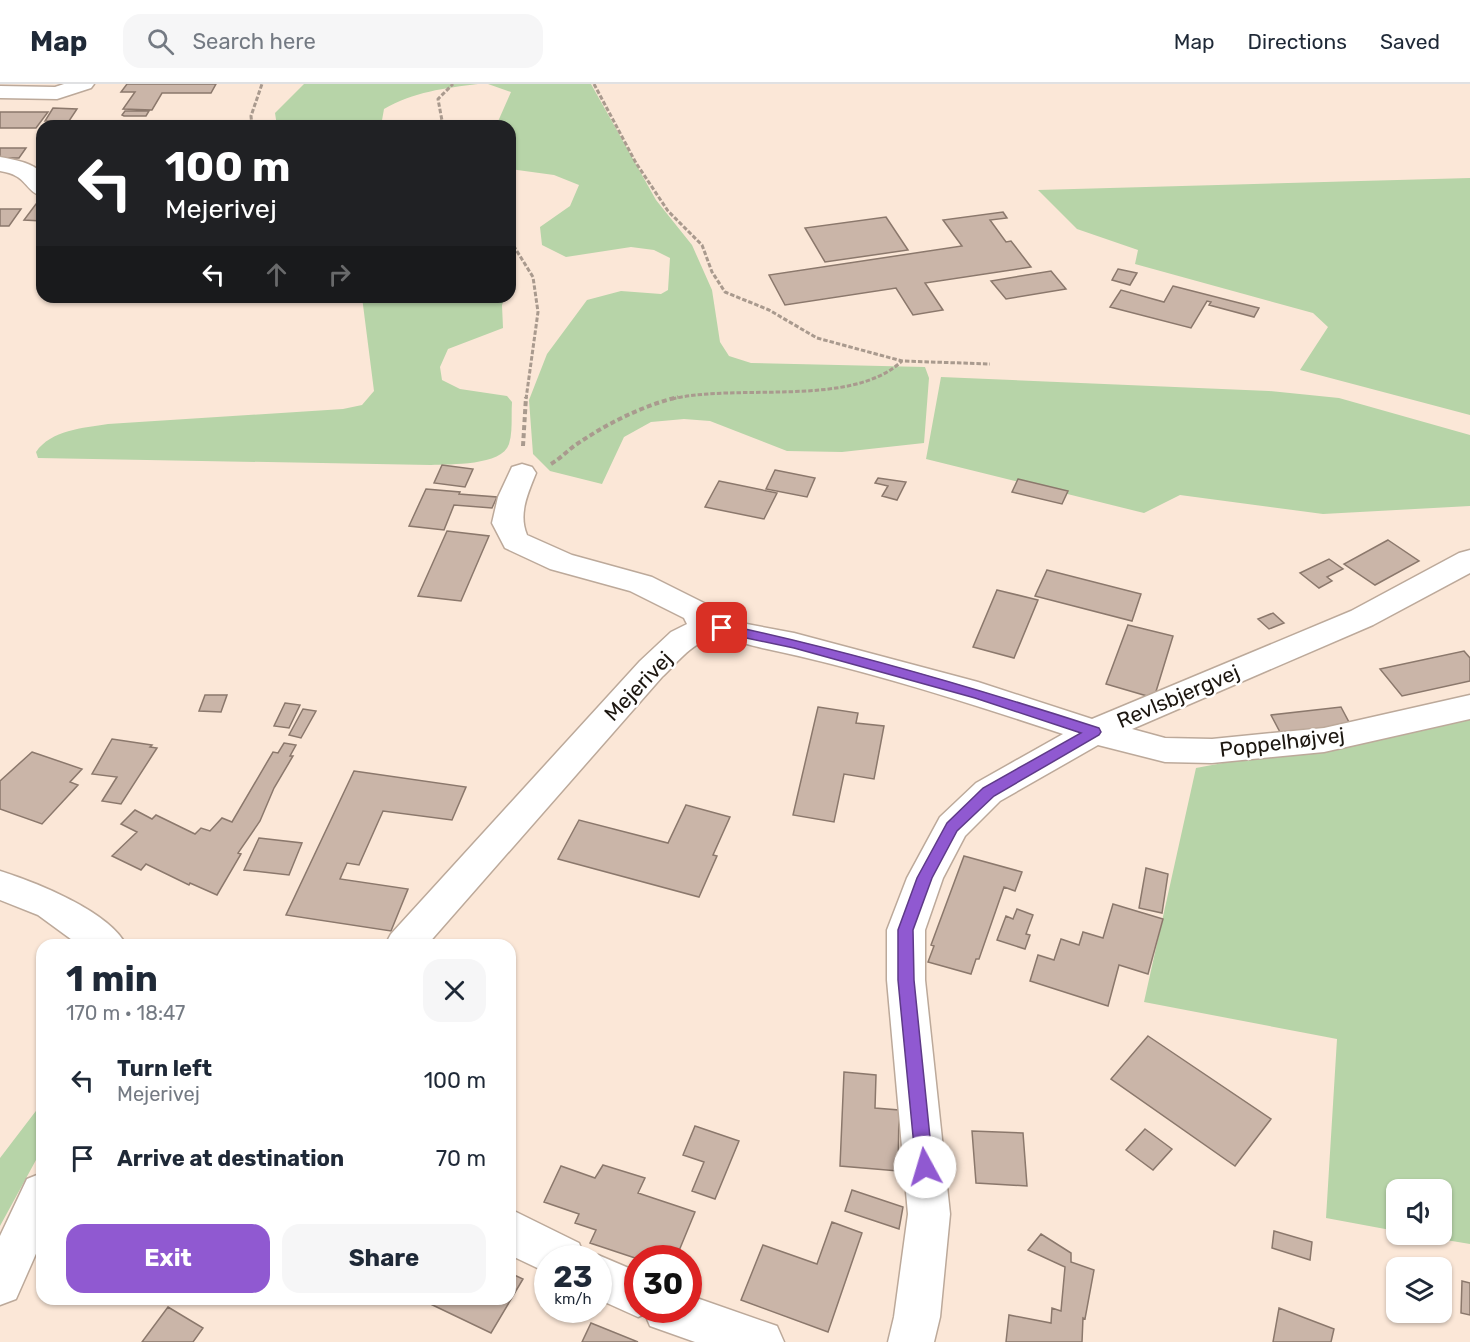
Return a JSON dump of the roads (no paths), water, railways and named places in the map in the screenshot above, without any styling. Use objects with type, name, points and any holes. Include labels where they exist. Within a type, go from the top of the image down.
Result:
[{"type":"street","points":[[0,92],[57,93],[84,84]]},
{"type":"street","points":[[0,164],[28,171],[36,177]]},
{"type":"street","points":[[522,473],[512,497],[507,523],[515,541],[561,562],[641,584],[695,611],[706,629],[722,628],[794,644],[978,694],[1094,732]]},
{"type":"street","name":"Revlsbjergvej","points":[[911,1342],[917,1317],[929,1214],[906,980],[906,930],[925,878],[952,827],[988,792],[1094,732],[1362,618],[1470,560]]},
{"type":"street","name":"Mejerivej","points":[[409,939],[651,669],[682,640],[706,629]]},
{"type":"street","name":"Poppelhøjvej","points":[[1094,732],[1165,750],[1212,751],[1324,740],[1470,707]]},
{"type":"street","points":[[0,885],[51,905],[99,939]]},
{"type":"street","points":[[0,1284],[36,1206]]},
{"type":"street","points":[[516,1233],[535,1245]]},
{"type":"street","points":[[702,1322],[761,1342]]}]
